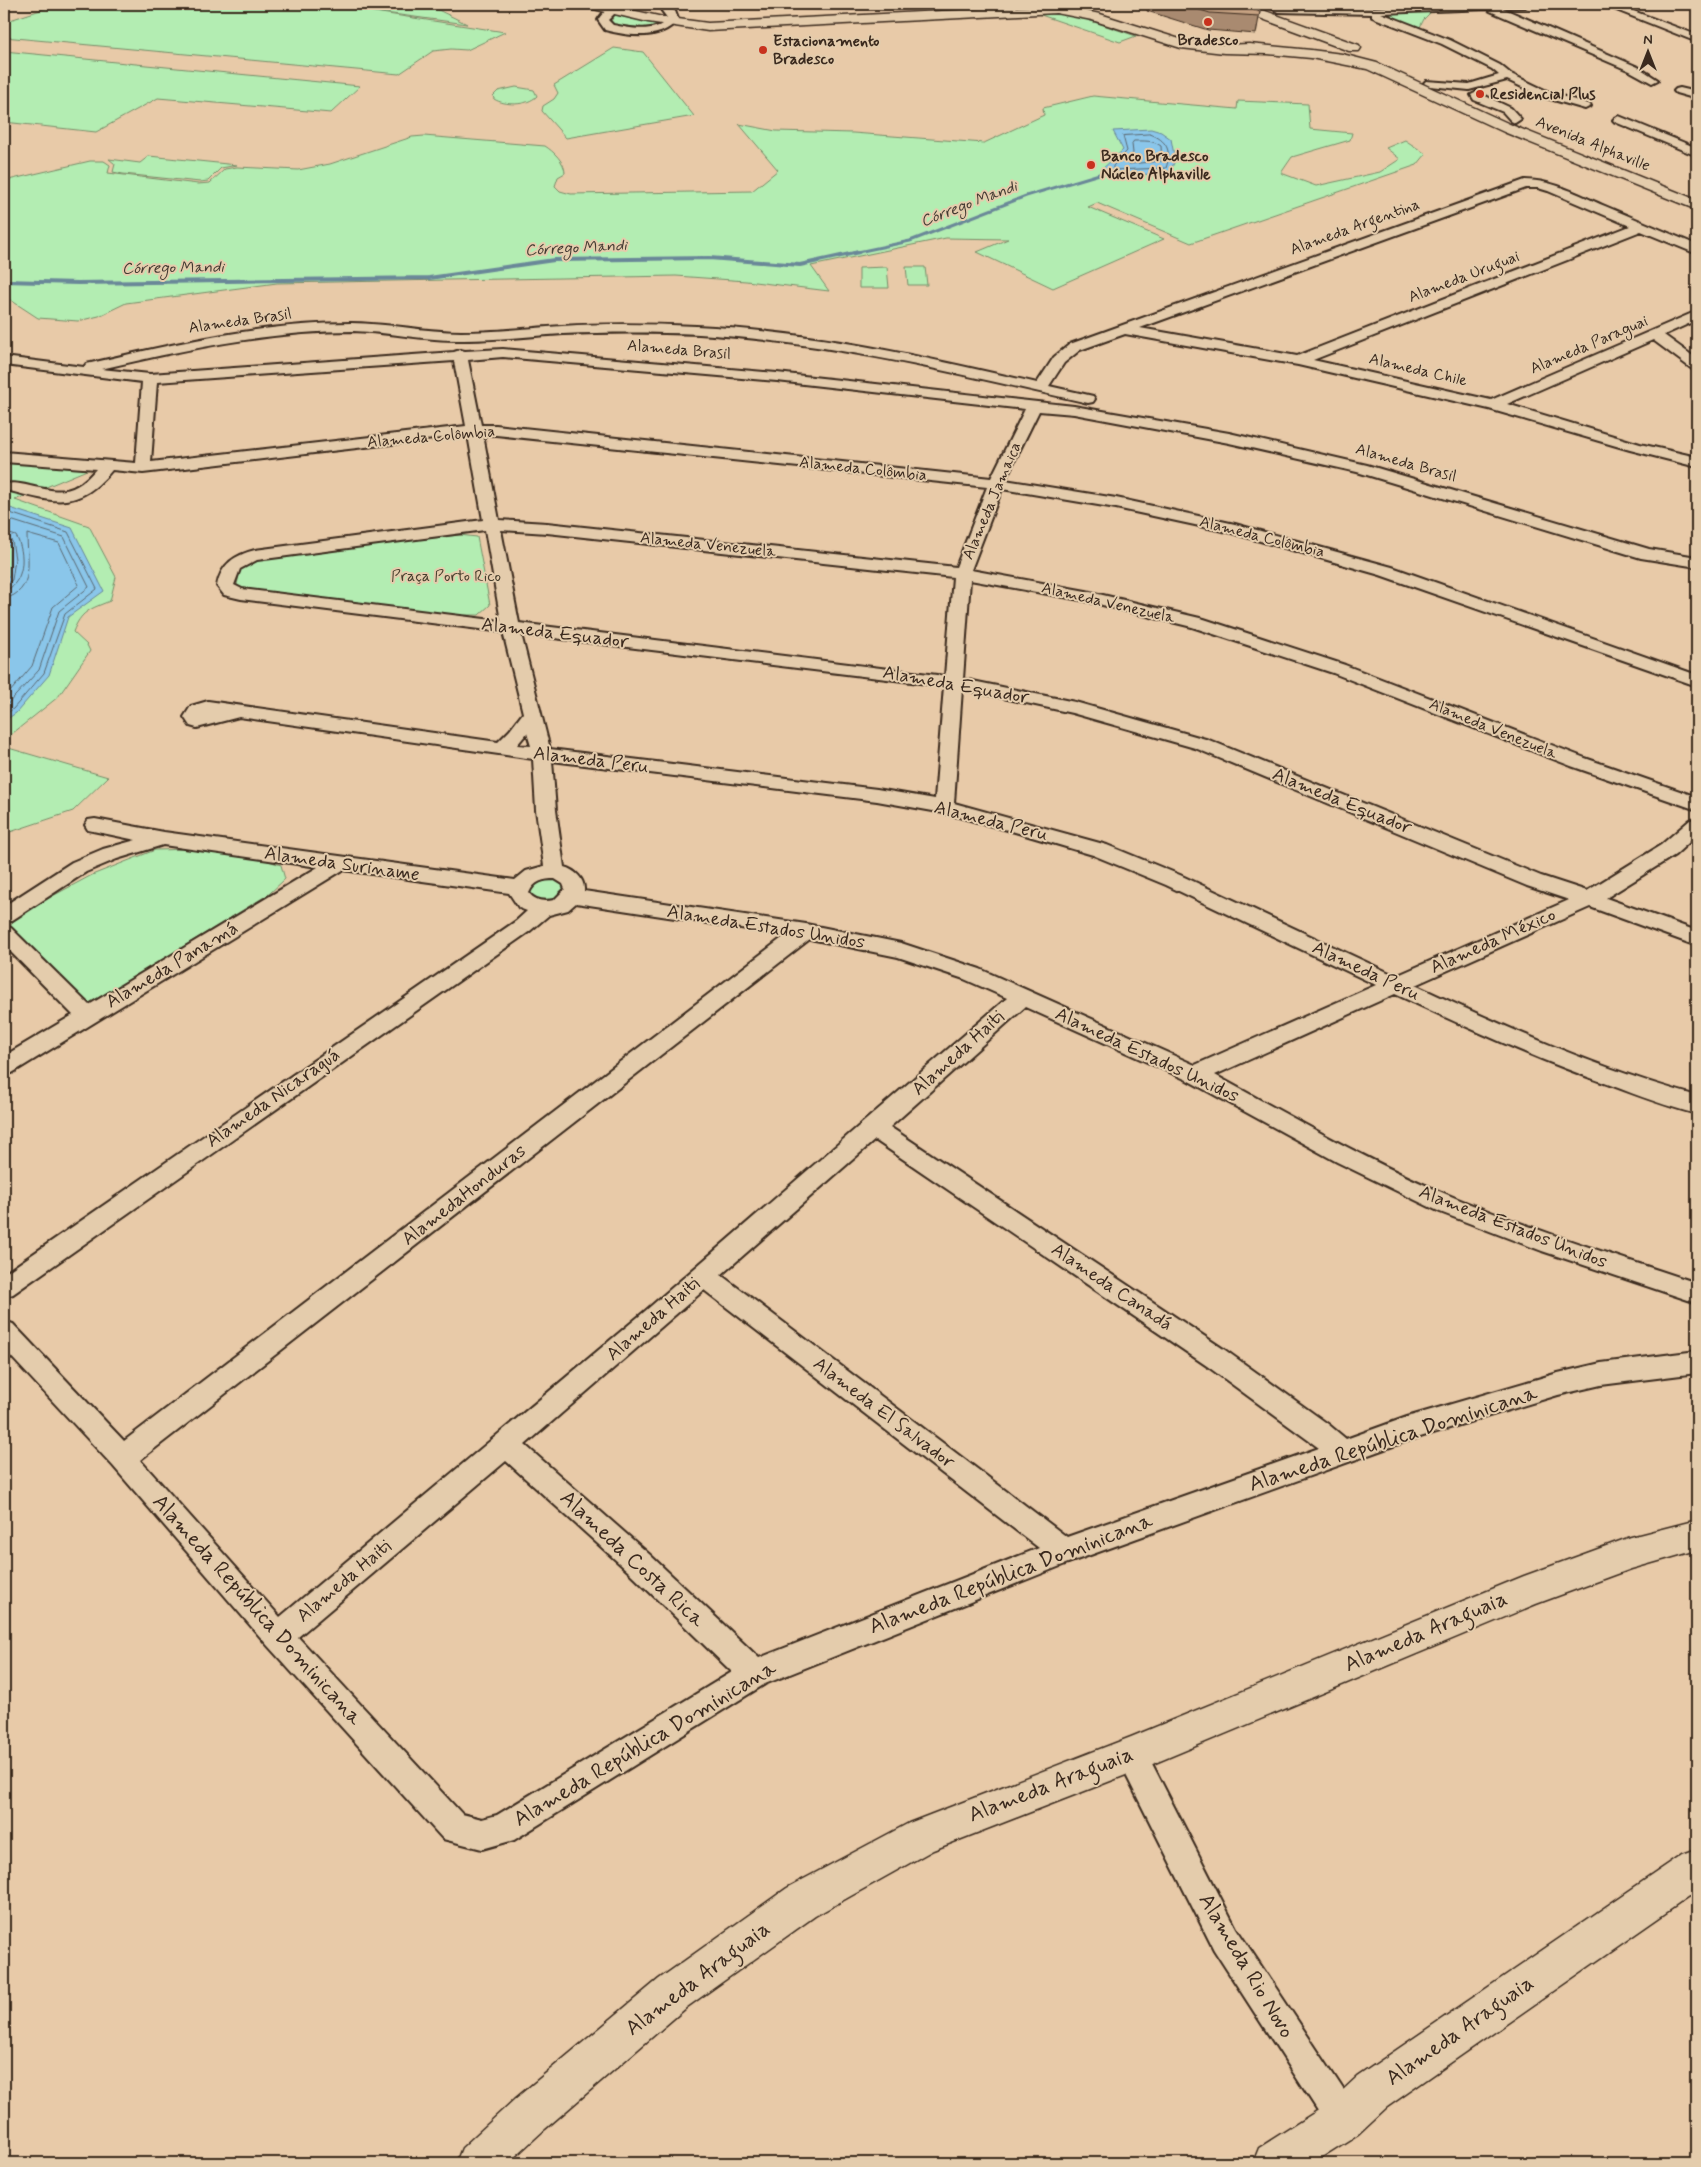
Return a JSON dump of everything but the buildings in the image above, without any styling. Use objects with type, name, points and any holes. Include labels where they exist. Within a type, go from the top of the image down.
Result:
[{"type":"main road","points":[[590,4],[608,15],[727,19],[852,17]]},
{"type":"main road","points":[[631,4],[669,17],[708,27]]},
{"type":"main road","points":[[650,31],[1049,4]]},
{"type":"main road","name":"Avenida Alphaville","points":[[1074,4],[1080,8],[1168,36],[1225,46],[1307,53],[1350,59],[1372,66],[1495,123],[1697,205]]},
{"type":"main road","name":"Avenida Alphaville","points":[[1235,4],[1273,12],[1430,83],[1697,196]]},
{"type":"main road","points":[[1220,6],[1273,12]]},
{"type":"main road","points":[[1112,9],[1119,14],[1175,33],[1225,46]]},
{"type":"main road","points":[[977,10],[1067,10],[1181,44],[1224,49],[1267,50]]},
{"type":"main road","points":[[1307,53],[1321,53],[1332,49],[1325,37]]},
{"type":"main road","points":[[1495,123],[1509,122],[1515,119]]},
{"type":"main road","name":"Alameda Araguaia","points":[[477,2163],[530,2114],[673,1993],[801,1902],[922,1836],[1131,1755],[1524,1592],[1589,1567],[1661,1543],[1697,1535]]},
{"type":"main road","name":"Alameda Araguaia","points":[[1274,2163],[1343,2118],[1372,2092],[1697,1868]]},
{"type":"street","points":[[631,4],[608,15],[609,28],[626,31],[650,31],[669,17]]},
{"type":"street","points":[[1273,12],[1365,11],[1525,4]]},
{"type":"street","points":[[1606,4],[1619,6],[1697,39]]},
{"type":"street","points":[[1507,5],[1508,12],[1514,16]]},
{"type":"street","points":[[1480,7],[1514,16],[1634,69],[1652,80]]},
{"type":"street","points":[[1431,36],[1429,28],[1432,17],[1448,8]]},
{"type":"street","points":[[1365,11],[1431,36],[1496,67],[1507,76],[1547,95],[1585,106]]},
{"type":"street","points":[[1490,104],[1489,99],[1507,76]]},
{"type":"street","points":[[1430,83],[1469,88],[1496,88],[1522,84]]},
{"type":"street","points":[[1496,88],[1479,94],[1478,98],[1507,110],[1515,119]]},
{"type":"street","points":[[1680,91],[1697,96]]},
{"type":"street","points":[[1619,120],[1697,152]]},
{"type":"street","name":"Alameda Argentina","points":[[1040,389],[1058,360],[1075,347],[1525,184],[1552,188],[1697,250]]},
{"type":"street","name":"Alameda Uruguai","points":[[1298,361],[1642,226]]},
{"type":"street","name":"Alameda Paraguai","points":[[1493,405],[1656,335],[1697,315]]},
{"type":"street","name":"Alameda Brasil","points":[[80,370],[185,347],[265,334],[351,327],[407,330],[436,335],[461,336],[600,329],[699,330],[764,336],[866,350],[1040,389],[1104,408],[1360,468],[1647,554],[1697,562]]},
{"type":"street","name":"Alameda Brasil","points":[[385,350],[407,330]]},
{"type":"street","name":"Alameda Chile","points":[[1126,330],[1298,361],[1493,405],[1634,447],[1697,462]]},
{"type":"street","points":[[1656,335],[1697,366]]},
{"type":"street","name":"Alameda Brasil","points":[[4,361],[33,366],[150,378],[385,350],[460,354],[503,352],[1034,406],[1104,408],[1232,425],[1455,483],[1657,542],[1697,548]]},
{"type":"street","points":[[460,354],[511,628],[542,754],[546,810],[555,872]]},
{"type":"street","points":[[964,398],[964,384],[978,374]]},
{"type":"street","points":[[143,468],[150,378]]},
{"type":"street","name":"Alameda Jamaica","points":[[944,807],[962,573],[978,526],[996,483],[1034,406]]},
{"type":"street","name":"Alameda Colômbia","points":[[4,457],[143,468],[475,430],[496,430],[996,483],[1116,502],[1236,529],[1386,571],[1697,681]]},
{"type":"street","points":[[12,487],[50,495],[75,495],[92,485],[107,466]]},
{"type":"street","name":"Alameda Equador","points":[[491,524],[254,555],[232,566],[225,586],[241,594],[511,628],[758,656],[954,682],[1075,708],[1202,744],[1534,881],[1697,939]]},
{"type":"street","name":"Alameda Venezuela","points":[[491,524],[566,530],[962,573],[1086,596],[1198,623],[1339,669],[1578,762],[1697,804]]},
{"type":"street","name":"Alameda Peru","points":[[237,712],[542,754],[877,794],[944,807],[1020,826],[1109,854],[1173,880],[1502,1035],[1575,1064],[1668,1097],[1697,1105]]},
{"type":"street","points":[[502,748],[517,734],[533,712]]},
{"type":"street","name":"Alameda Suriname","points":[[80,866],[102,844],[95,825],[164,839],[520,888]]},
{"type":"street","name":"Alameda México","points":[[1195,1074],[1549,916],[1668,850],[1697,825]]},
{"type":"street","name":"Alameda Suriname","points":[[4,916],[80,866],[110,854],[164,839]]},
{"type":"street","name":"Alameda Panamá","points":[[4,1067],[340,863]]},
{"type":"street","points":[[555,872],[564,874],[574,883],[573,896],[560,905],[542,909],[526,904],[521,898],[520,888],[525,881],[539,873],[555,872]]},
{"type":"street","points":[[1534,881],[1549,916]]},
{"type":"street","name":"Alameda Estados Unidos","points":[[573,896],[806,931],[901,950],[972,974],[1195,1074],[1344,1156],[1448,1205],[1551,1244],[1697,1293]]},
{"type":"street","name":"Alameda Nicaraguá","points":[[4,1287],[522,926],[542,909]]},
{"type":"street","name":"AlamedaHonduras","points":[[122,1458],[806,931]]},
{"type":"street","points":[[4,933],[87,1016]]},
{"type":"street","name":"Alameda Haiti","points":[[278,1636],[508,1445],[875,1128],[1022,996]]},
{"type":"street","name":"Alameda Canadá","points":[[875,1128],[1216,1358],[1319,1432],[1343,1453]]},
{"type":"street","name":"Alameda El Salvador","points":[[704,1275],[1064,1552]]},
{"type":"street","name":"Alameda República Dominicana","points":[[4,1332],[122,1458],[278,1636],[454,1828],[482,1834],[504,1828],[756,1674],[1064,1552],[1407,1429],[1558,1384],[1601,1374],[1697,1362]]},
{"type":"street","name":"Alameda Costa Rica","points":[[508,1445],[639,1563],[756,1674]]},
{"type":"street","name":"Alameda Rio Novo","points":[[1131,1755],[1225,1939],[1343,2118]]},
{"type":"green space","points":[[59,4],[426,4],[467,24],[355,9],[505,32],[467,50],[433,51],[399,74],[4,37],[4,22]]},
{"type":"green space","points":[[1431,12],[1424,19],[1420,27],[1423,31],[1383,13]]},
{"type":"green space","points":[[1035,13],[1076,16],[1136,36],[1120,42]]},
{"type":"green space","points":[[615,15],[660,25],[641,29],[627,29],[615,25],[611,21]]},
{"type":"green space","points":[[614,48],[643,52],[694,116],[566,138],[542,111],[543,106],[554,99],[558,93],[554,85]]},
{"type":"green space","points":[[4,51],[360,86],[331,113],[158,98],[96,132],[4,122]]},
{"type":"green space","points":[[516,87],[534,90],[537,96],[528,102],[516,104],[504,103],[494,99],[493,96],[498,91]]},
{"type":"green space","points":[[1093,96],[1237,109],[1238,101],[1308,104],[1310,129],[1352,133],[1350,140],[1292,157],[1281,173],[1316,186],[1380,172],[1400,159],[1386,148],[1405,140],[1426,154],[1417,165],[1191,243],[1097,203],[1088,207],[1164,239],[1053,288],[977,252],[1008,239],[946,238],[811,266],[829,291],[746,281],[676,276],[277,283],[126,303],[99,316],[78,321],[38,318],[9,299],[4,298],[4,181],[90,161],[104,161],[110,165],[108,173],[198,184],[210,183],[225,169],[237,167],[298,170],[330,164],[412,137],[424,136],[545,146],[558,157],[565,173],[558,177],[555,186],[560,191],[571,194],[752,191],[778,170],[739,124],[776,131],[853,133],[984,143],[1044,115],[1043,108]]},
{"type":"green space","points":[[149,156],[237,165],[221,168],[208,181],[200,182],[113,172],[115,164],[109,159],[140,163]]},
{"type":"green space","points":[[887,267],[889,288],[859,288],[859,268]]},
{"type":"green space","points":[[906,267],[925,267],[927,285],[908,285]]},
{"type":"green space","points":[[4,461],[94,467],[15,500],[89,526],[116,577],[110,601],[97,606],[83,615],[73,632],[87,645],[90,651],[58,697],[8,737],[5,747],[108,777],[73,811],[4,834]]},
{"type":"green space","name":"Praça Porto Rico","points":[[459,535],[477,537],[490,605],[479,615],[457,615],[241,589],[237,585],[241,565],[254,559]]},
{"type":"green space","points":[[197,849],[259,858],[281,865],[285,879],[269,894],[88,1005],[9,930],[15,916],[92,875],[155,850]]},
{"type":"green space","points":[[550,877],[562,880],[566,888],[557,900],[539,902],[529,894],[530,890],[536,882]]},
{"type":"water","points":[[1151,129],[1161,132],[1171,139],[1175,160],[1170,173],[1115,176],[1101,170],[1123,150],[1113,131]]},
{"type":"water","points":[[4,506],[72,528],[104,591],[68,617],[49,675],[16,713],[4,721],[4,582],[9,576],[10,546],[4,543]]},
{"type":"waterway","name":"Córrego Mandi","points":[[853,253],[910,241],[1026,196],[1106,172]]},
{"type":"waterway","name":"Córrego Mandi","points":[[4,281],[78,283],[429,278],[554,260],[709,258],[800,265],[859,252]]},
{"type":"place","name":"Bradesco","points":[[1208,22]]},
{"type":"place","name":"Estacionamento Bradesco","points":[[763,50]]},
{"type":"place","name":"Residencial Plus","points":[[1480,94]]},
{"type":"place","name":"Banco Bradesco Núcleo Alphaville","points":[[1091,165]]}]
